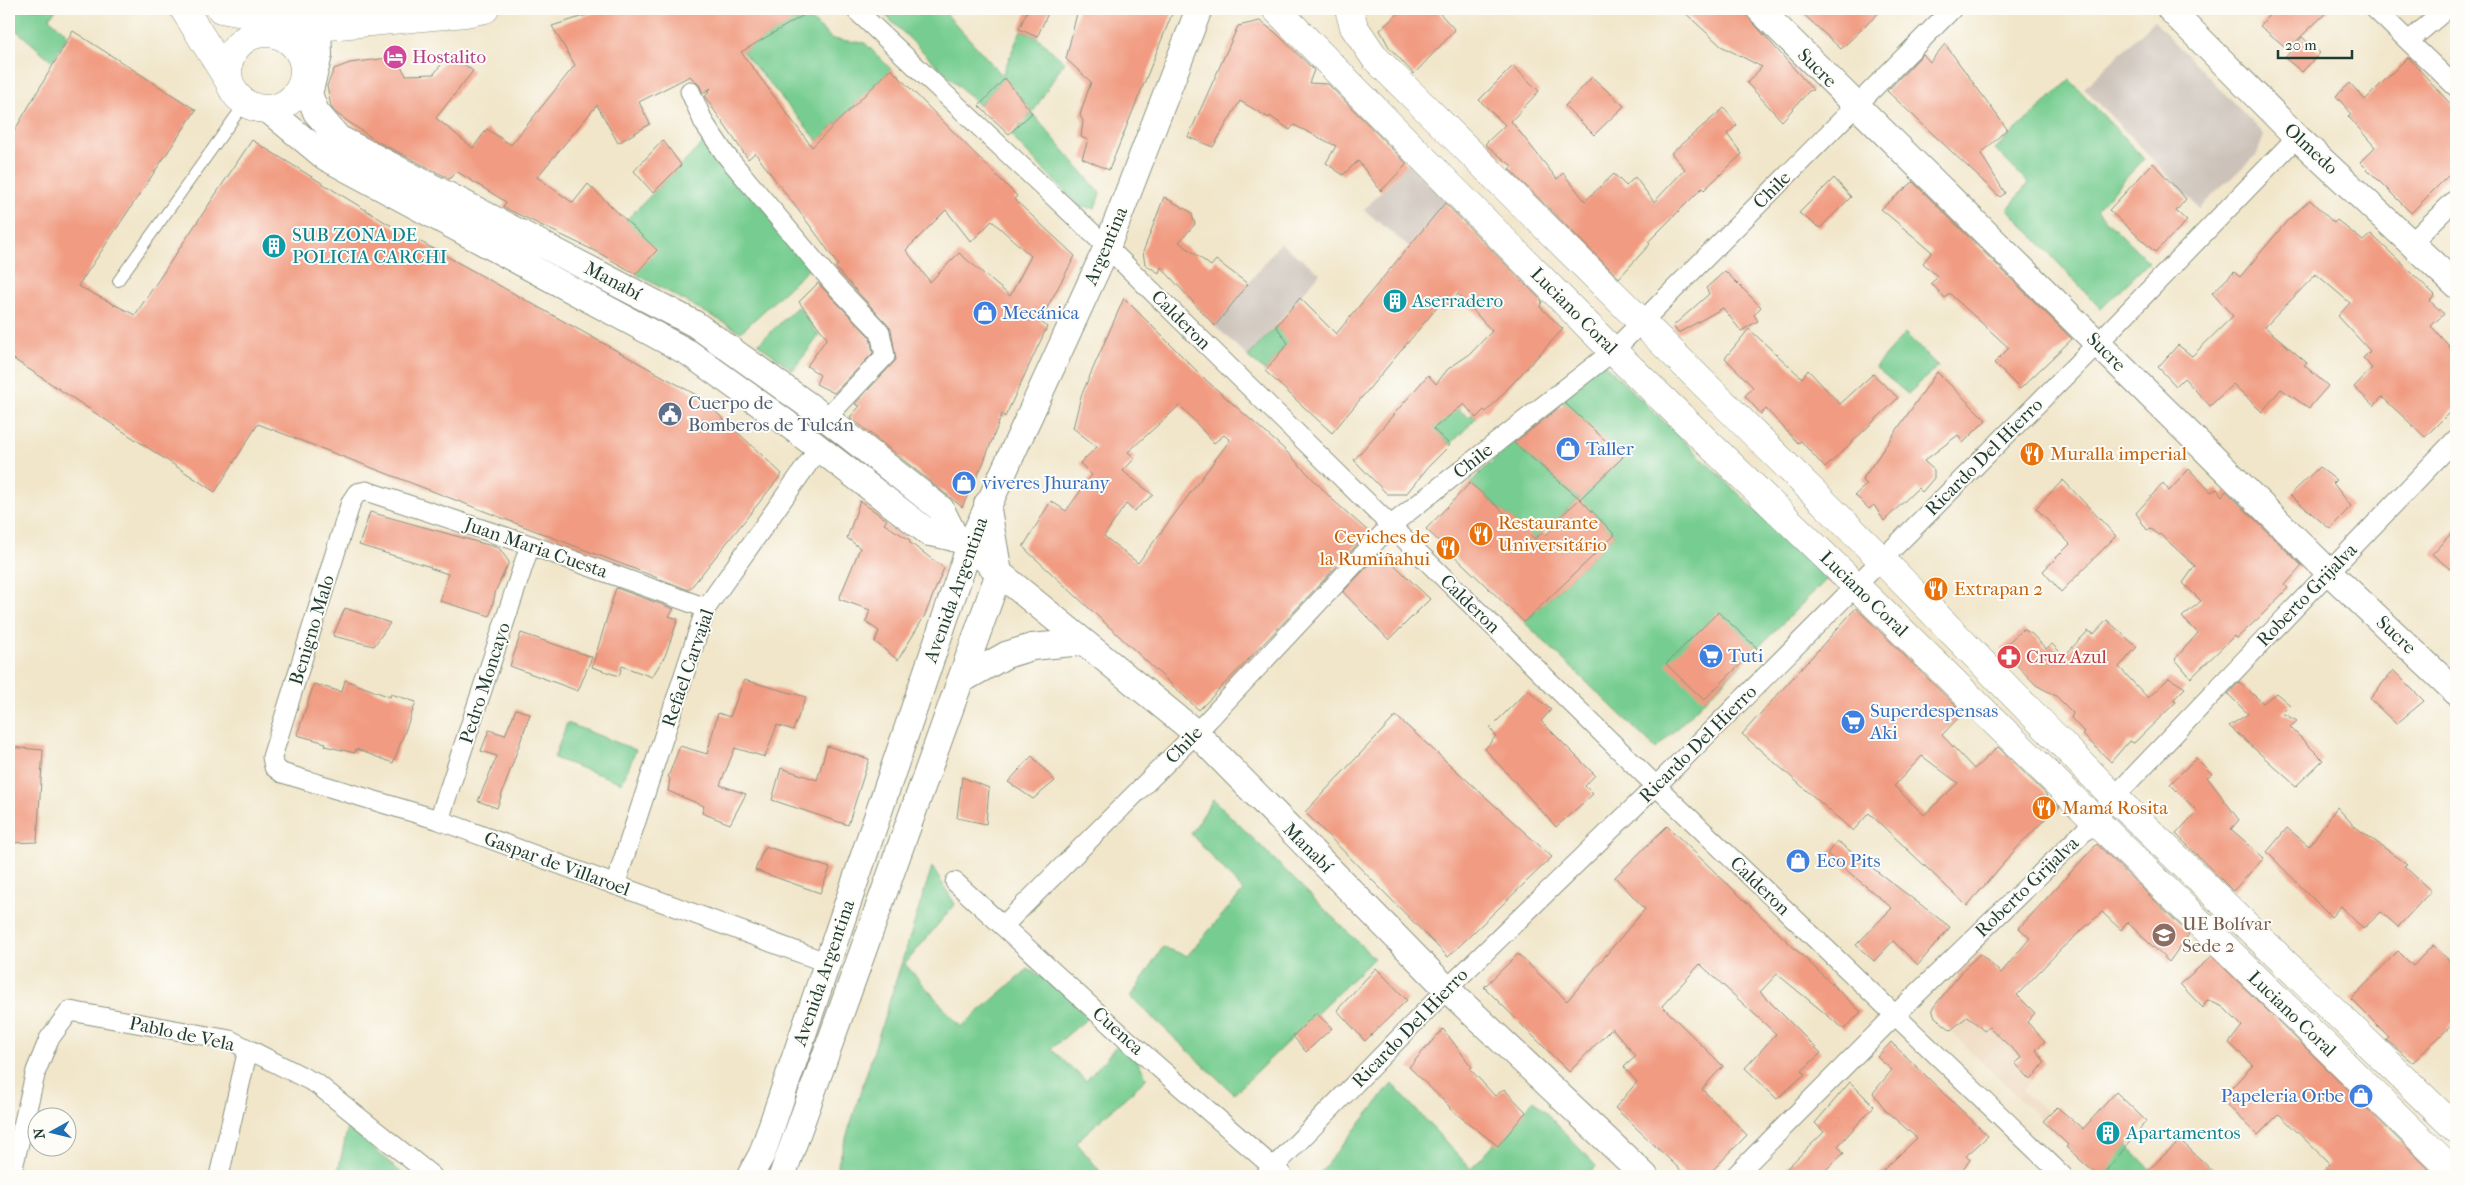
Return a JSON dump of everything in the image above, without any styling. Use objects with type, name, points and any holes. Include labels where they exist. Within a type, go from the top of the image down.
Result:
[{"type":"main road","points":[[184,9],[229,80],[235,93],[256,106],[280,107],[291,101],[299,91],[304,79],[304,64],[299,51],[290,40],[276,34],[262,32],[248,36],[238,44],[231,55],[228,68],[229,80]]},
{"type":"main road","points":[[220,9],[318,28],[465,13],[485,9]]},
{"type":"main road","name":"Luciano Coral","points":[[1276,9],[1613,351],[1856,585],[2095,822],[2456,1174]]},
{"type":"main road","name":"Luciano Coral","points":[[1349,9],[1354,28],[1375,58],[1882,560],[2114,797],[2456,1129]]},
{"type":"street","name":"Argentina","points":[[987,504],[1107,247],[1199,9]]},
{"type":"street","name":"Sucre","points":[[1758,9],[2329,572],[2456,692]]},
{"type":"street","name":"Chile","points":[[1004,926],[1196,734],[1390,526],[1613,351],[1952,9]]},
{"type":"street","name":"Olmedo","points":[[2170,9],[2297,137],[2456,285]]},
{"type":"street","points":[[2375,9],[2410,40],[2456,87]]},
{"type":"street","points":[[2410,40],[2447,9]]},
{"type":"street","name":"Calderon","points":[[856,10],[1107,247],[1656,786],[2063,1176]]},
{"type":"street","name":"Manabí","points":[[318,28],[319,55],[309,94],[316,112],[338,138],[695,324],[826,418],[941,509],[963,541],[999,573],[1196,734],[1447,989],[1645,1176]]},
{"type":"street","points":[[690,90],[704,123],[725,154],[833,283],[880,332],[885,356],[826,418]]},
{"type":"street","name":"Manabí","points":[[256,106],[325,157],[689,353],[819,448],[929,533],[963,541]]},
{"type":"street","name":"Ricardo Del Hierro","points":[[1274,1173],[1447,989],[1656,786],[1882,560],[2097,344],[2297,137]]},
{"type":"street","points":[[2412,242],[2456,199]]},
{"type":"street","name":"Roberto Grijalva","points":[[1735,1176],[1895,1015],[2095,822],[2114,797],[2456,440]]},
{"type":"street","name":"Refael Carvajal","points":[[615,885],[706,608],[819,448]]},
{"type":"street","name":"Juan Maria Cuesta","points":[[366,491],[530,545],[706,608]]},
{"type":"street","name":"Benigno Malo","points":[[282,773],[274,767],[272,757],[351,502],[357,493],[366,491]]},
{"type":"street","name":"Avenida Argentina","points":[[750,1176],[762,1154],[828,963],[963,541],[987,504]]},
{"type":"street","name":"Avenida Argentina","points":[[782,1176],[999,573],[987,504]]},
{"type":"street","name":"Pedro Moncayo","points":[[439,820],[530,545]]},
{"type":"street","points":[[960,680],[1006,655],[1032,647],[1083,642]]},
{"type":"street","name":"Gaspar de Villaroel","points":[[282,773],[439,820],[828,963]]},
{"type":"street","name":"Cuenca","points":[[955,882],[1274,1173]]},
{"type":"street","name":"Pablo de Vela","points":[[11,1176],[36,1071],[49,1040],[70,1011],[230,1040],[317,1084],[432,1176]]},
{"type":"street","points":[[219,1176],[248,1049]]},
{"type":"lane","points":[[118,281],[256,106]]},
{"type":"shaded area","points":[[2154,21],[2264,136],[2257,154],[2199,208],[2084,88]]},
{"type":"shaded area","points":[[1408,163],[1447,201],[1408,246],[1364,210]]},
{"type":"shaded area","points":[[1280,243],[1320,273],[1248,357],[1215,326]]},
{"type":"shaded area","points":[[1968,1016],[1983,1031],[1989,1027],[2022,1058],[2015,1064],[2031,1080],[2022,1091],[2048,1112],[2043,1121],[1952,1033]]},
{"type":"green space","points":[[9,9],[57,9],[49,18],[68,35],[52,61],[9,24]]},
{"type":"green space","points":[[879,9],[942,9],[1002,75],[1021,30],[1037,37],[1064,62],[1033,112],[1004,78],[979,106]]},
{"type":"green space","points":[[805,14],[832,39],[865,43],[891,69],[818,141],[742,51]]},
{"type":"green space","points":[[2070,80],[2144,159],[2096,210],[2149,262],[2101,309],[2008,209],[2028,183],[1995,149]]},
{"type":"green space","points":[[1032,113],[1100,193],[1095,208],[1080,207],[1011,136]]},
{"type":"green space","points":[[706,140],[812,266],[741,332],[636,274],[625,221]]},
{"type":"green space","points":[[798,306],[819,336],[793,370],[758,344]]},
{"type":"green space","points":[[1276,326],[1289,342],[1265,371],[1248,357]]},
{"type":"green space","points":[[1905,333],[1938,366],[1908,394],[1875,367]]},
{"type":"green space","points":[[1596,356],[1827,579],[1656,749],[1524,622],[1615,535],[1579,499],[1623,458],[1556,396]]},
{"type":"green space","points":[[1457,408],[1468,417],[1473,414],[1476,418],[1450,445],[1433,427]]},
{"type":"green space","points":[[1512,441],[1579,499],[1535,539],[1470,483]]},
{"type":"green space","points":[[567,723],[636,750],[622,783],[554,758]]},
{"type":"green space","points":[[1213,799],[1374,958],[1234,1094],[1131,997],[1163,947],[1187,956],[1243,891],[1191,834]]},
{"type":"green space","points":[[932,867],[955,904],[905,964],[961,1027],[1028,969],[1096,1011],[1051,1049],[1086,1081],[1124,1037],[1147,1078],[1076,1142],[1104,1176],[834,1176]]},
{"type":"green space","points":[[1392,1084],[1471,1169],[1534,1100],[1596,1166],[1589,1176],[1317,1176]]},
{"type":"green space","points":[[348,1126],[405,1176],[337,1176]]},
{"type":"green space","points":[[2127,1145],[2150,1169],[2142,1176],[2099,1176]]},
{"type":"building","points":[[606,9],[814,9],[741,52],[812,147],[891,69],[1017,196],[1014,199],[1075,256],[1040,321],[1047,327],[1005,417],[1002,414],[983,464],[962,507],[850,417],[860,406],[855,404],[896,360],[891,329],[835,267],[838,265],[820,239],[755,153],[748,159],[705,97],[711,88],[703,93],[700,86],[690,76],[639,102],[650,124],[618,143],[597,105],[537,177],[573,203],[588,184],[657,250],[636,274],[599,253],[503,207],[506,202],[456,171],[450,179],[375,140],[337,114],[331,107],[327,86],[334,69],[350,63],[395,57],[406,75],[434,74],[450,53],[473,71],[436,118],[473,148],[487,129],[511,145],[575,65],[552,26]],"holes":[[[946,210],[971,242],[992,221],[1031,256],[1010,296],[959,253],[930,282],[906,250]]]},
{"type":"building","points":[[1028,9],[1050,9],[1037,37],[1019,29]]},
{"type":"building","points":[[1078,9],[1174,9],[1109,170],[1082,158],[1088,140],[1081,137],[1083,121],[1080,115],[1091,82],[1066,59]]},
{"type":"building","points":[[1403,9],[1436,9],[1455,30],[1414,74],[1389,47],[1380,30]]},
{"type":"building","points":[[1681,9],[1741,9],[1813,90],[1809,91],[1782,121],[1747,83],[1762,67],[1721,46]]},
{"type":"building","points":[[1798,9],[1883,9],[1841,49]]},
{"type":"building","points":[[2274,9],[2330,9],[2288,49],[2260,26]]},
{"type":"building","points":[[1260,21],[1276,33],[1314,70],[1309,83],[1328,84],[1407,164],[1381,191],[1358,161],[1343,175],[1326,163],[1336,146],[1294,125],[1290,130],[1270,116],[1269,118],[1240,101],[1213,147],[1188,137],[1238,26]]},
{"type":"building","points":[[73,31],[196,110],[78,286],[135,315],[252,140],[385,222],[700,397],[782,474],[689,590],[258,424],[215,492],[9,356],[9,140]]},
{"type":"building","points":[[2302,37],[2320,53],[2302,72],[2285,58]]},
{"type":"building","points":[[1945,44],[2007,129],[1981,154],[2005,193],[2000,197],[1887,91],[1923,54],[1930,62]]},
{"type":"building","points":[[2408,57],[2456,110],[2456,168],[2411,213],[2360,162],[2375,147],[2348,116],[2351,113],[2336,96],[2350,83],[2365,100]]},
{"type":"building","points":[[1513,66],[1539,91],[1511,121],[1557,179],[1563,173],[1585,201],[1614,174],[1626,186],[1635,177],[1654,202],[1685,169],[1671,153],[1724,108],[1737,125],[1727,134],[1742,154],[1704,190],[1702,188],[1648,242],[1650,244],[1619,278],[1509,169],[1512,166],[1485,144],[1505,125],[1479,100]]},
{"type":"building","points":[[1592,77],[1624,106],[1594,135],[1565,106]]},
{"type":"building","points":[[1005,78],[1032,113],[1009,134],[979,106]]},
{"type":"building","points":[[663,140],[681,165],[653,193],[634,171]]},
{"type":"building","points":[[2153,163],[2186,199],[2176,211],[2187,221],[2155,252],[2109,210]]},
{"type":"building","points":[[1834,178],[1851,197],[1820,228],[1799,213]]},
{"type":"building","points":[[1913,182],[2072,339],[2020,389],[1994,363],[2009,348],[1949,293],[1945,298],[1931,283],[1938,277],[1923,263],[1932,252],[1881,209]]},
{"type":"building","points":[[1164,197],[1191,212],[1195,224],[1179,242],[1211,266],[1216,260],[1248,284],[1215,326],[1161,267],[1159,273],[1145,264],[1143,252]]},
{"type":"building","points":[[2310,200],[2334,223],[2337,220],[2363,241],[2371,234],[2435,295],[2430,301],[2444,314],[2431,326],[2456,354],[2456,406],[2425,437],[2382,397],[2374,406],[2354,387],[2372,368],[2363,358],[2370,351],[2338,316],[2350,303],[2316,274],[2265,327],[2307,363],[2304,365],[2328,386],[2309,408],[2281,389],[2262,412],[2233,384],[2210,406],[2184,378],[2176,386],[2158,367],[2178,345],[2192,356],[2233,316],[2212,293],[2234,272],[2240,277],[2287,221]]},
{"type":"building","points":[[1445,203],[1542,301],[1540,307],[1563,329],[1486,412],[1484,410],[1476,418],[1464,404],[1433,429],[1450,445],[1429,466],[1406,494],[1387,494],[1354,460],[1428,375],[1436,384],[1448,369],[1470,354],[1492,331],[1458,294],[1444,309],[1440,304],[1332,433],[1265,371],[1288,343],[1276,326],[1300,298],[1336,334]]},
{"type":"building","points":[[1725,271],[1761,307],[1754,315],[1758,321],[1741,331],[1723,308],[1678,333],[1673,326],[1709,294],[1706,288]]},
{"type":"building","points":[[818,283],[870,337],[873,353],[834,393],[816,384],[820,375],[807,366],[827,338],[799,302]]},
{"type":"building","points":[[1124,298],[1207,381],[1283,448],[1334,501],[1369,532],[1199,710],[1023,547],[1051,501],[1066,511],[1092,475],[1080,463],[1097,447],[1073,428],[1081,396]],"holes":[[[1180,405],[1214,443],[1224,435],[1230,440],[1138,563],[1104,536],[1126,504],[1134,511],[1153,495],[1123,471],[1135,458],[1128,452]]]},
{"type":"building","points":[[1749,329],[1802,378],[1808,370],[1840,404],[1873,374],[1898,398],[1825,468],[1801,441],[1798,443],[1766,409],[1761,414],[1745,396],[1753,387],[1725,358]]},
{"type":"building","points":[[1937,372],[1986,420],[1963,443],[1958,435],[1924,461],[1934,470],[1934,478],[1922,492],[1918,488],[1884,521],[1874,505],[1869,509],[1855,495],[1867,484],[1862,480]]},
{"type":"building","name":"Taller","points":[[1565,403],[1623,457],[1580,499],[1514,443]]},
{"type":"building","points":[[2319,467],[2336,480],[2333,483],[2351,506],[2330,529],[2290,495]]},
{"type":"building","points":[[2189,469],[2211,492],[2217,489],[2222,496],[2226,491],[2302,566],[2285,585],[2288,588],[2262,615],[2236,639],[2234,636],[2191,678],[2175,659],[2198,633],[2182,617],[2201,601],[2183,583],[2195,566],[2160,534],[2158,535],[2150,528],[2147,530],[2136,513],[2163,483],[2169,491]]},
{"type":"building","points":[[2063,480],[2116,536],[2061,592],[2043,571],[2070,544],[2036,508]]},
{"type":"building","points":[[1470,483],[1535,539],[1543,532],[1546,535],[1562,519],[1560,517],[1580,499],[1615,535],[1524,622],[1426,529]]},
{"type":"building","points":[[860,501],[887,520],[884,524],[910,540],[909,542],[944,568],[924,617],[898,660],[875,642],[879,631],[866,622],[870,610],[839,599],[860,548],[847,538]]},
{"type":"building","points":[[370,512],[499,548],[509,562],[496,590],[490,616],[440,601],[448,574],[359,545]]},
{"type":"building","points":[[2456,528],[2456,574],[2432,554]]},
{"type":"building","points":[[1381,552],[1430,599],[1389,640],[1343,592]]},
{"type":"building","points":[[616,588],[674,609],[669,616],[678,619],[665,656],[652,677],[622,666],[619,676],[592,667]]},
{"type":"building","points":[[345,608],[390,623],[374,646],[333,636]]},
{"type":"building","name":"Superdespensas Aki","points":[[1856,608],[1963,713],[1942,735],[1974,769],[1998,747],[2046,794],[2047,800],[2052,800],[2060,807],[2046,818],[2015,850],[1967,906],[1869,813],[1853,831],[1742,734]],"holes":[[[1922,756],[1958,783],[1924,815],[1894,786]]]},
{"type":"building","name":"Tuti","points":[[1718,612],[1757,648],[1704,700],[1666,664]]},
{"type":"building","points":[[2107,620],[2137,647],[2119,667],[2148,698],[2169,678],[2185,688],[2173,700],[2176,702],[2134,743],[2129,741],[2111,762],[2082,734],[2084,732],[2071,718],[2073,713],[2056,696],[2036,685],[2001,649],[2023,629],[2032,634],[2046,649],[2052,644],[2064,656],[2088,631],[2094,634]]},
{"type":"building","points":[[521,633],[592,657],[578,691],[510,666]]},
{"type":"building","points":[[2393,670],[2424,701],[2396,724],[2370,699]]},
{"type":"building","points":[[345,680],[390,697],[391,694],[416,702],[393,763],[356,749],[355,753],[325,746],[326,743],[297,735],[314,684],[342,692]]},
{"type":"building","points":[[744,680],[806,697],[793,730],[777,725],[765,757],[735,748],[720,785],[746,794],[730,824],[702,813],[704,806],[668,791],[670,779],[668,777],[680,746],[707,754],[718,713],[730,717]]},
{"type":"building","points":[[2239,682],[2263,703],[2276,693],[2290,705],[2282,713],[2297,721],[2290,727],[2323,760],[2296,786],[2229,726],[2248,714],[2228,694]]},
{"type":"building","points":[[1528,690],[1551,710],[1541,721],[1595,775],[1585,786],[1593,794],[1556,827],[1485,749],[1496,736],[1490,728]]},
{"type":"building","points":[[516,709],[530,714],[497,808],[478,801],[497,756],[481,751],[489,730],[505,735]]},
{"type":"building","points":[[1396,716],[1552,857],[1448,957],[1305,812]]},
{"type":"building","points":[[827,746],[869,759],[848,825],[772,800],[781,768],[817,780]]},
{"type":"building","points":[[9,747],[43,750],[37,842],[9,843]]},
{"type":"building","points":[[1032,756],[1055,781],[1033,799],[1008,782]]},
{"type":"building","points":[[2196,758],[2212,774],[2207,777],[2239,820],[2231,829],[2264,858],[2233,891],[2176,834],[2197,811],[2170,784]]},
{"type":"building","points":[[962,777],[989,788],[986,824],[957,818]]},
{"type":"building","points":[[2337,807],[2354,826],[2407,864],[2404,866],[2431,891],[2398,927],[2381,912],[2363,929],[2341,906],[2331,917],[2267,852],[2287,828],[2309,846]]},
{"type":"building","points":[[1667,826],[1861,1012],[1844,1029],[1777,974],[1760,992],[1821,1053],[1802,1071],[1805,1074],[1777,1099],[1745,1068],[1776,1034],[1700,964],[1662,1006],[1723,1066],[1702,1089],[1747,1135],[1707,1176],[1687,1176],[1615,1108],[1637,1082],[1624,1067],[1636,1056],[1612,1028],[1569,1072],[1484,987],[1518,954],[1567,1001],[1645,909],[1615,877]]},
{"type":"building","points":[[1837,841],[1950,927],[1918,965],[1893,941],[1874,961],[1856,945],[1892,908],[1827,854]]},
{"type":"building","points":[[2097,844],[2189,934],[2169,962],[2127,922],[2121,930],[2102,912],[2061,949],[2017,995],[2035,1013],[2027,1022],[2045,1041],[2036,1050],[2045,1062],[2031,1080],[2015,1063],[2022,1058],[1989,1027],[1984,1031],[1968,1016],[1951,1030],[1935,1017],[1932,1009],[1965,968],[1980,954],[2001,973],[2030,938],[2019,928]]},
{"type":"building","points":[[765,846],[830,868],[820,893],[755,870]]},
{"type":"building","points":[[2433,945],[2456,967],[2456,1021],[2413,1062],[2386,1040],[2389,1037],[2351,999],[2398,951],[2413,966]]},
{"type":"building","points":[[2212,956],[2436,1176],[2318,1176],[2330,1164],[2279,1114],[2258,1135],[2221,1099],[2253,1065],[2229,1043],[2242,1026],[2223,1007],[2207,1000],[2203,1008],[2180,984]]},
{"type":"building","points":[[1376,968],[1407,1000],[1365,1041],[1337,1010]]},
{"type":"building","points":[[1316,1013],[1332,1028],[1306,1052],[1293,1036]]},
{"type":"building","points":[[1443,1029],[1472,1067],[1470,1069],[1495,1096],[1504,1089],[1526,1112],[1498,1146],[1449,1108],[1409,1067]]},
{"type":"building","points":[[1891,1042],[1988,1136],[1966,1156],[1970,1160],[1957,1176],[1877,1176],[1917,1138],[1887,1112],[1873,1093],[1892,1070],[1877,1057]]},
{"type":"building","points":[[1850,1082],[1874,1106],[1838,1146],[1844,1153],[1819,1176],[1779,1176],[1824,1132],[1815,1123]]},
{"type":"building","name":"Apartamentos","points":[[2116,1092],[2146,1121],[2103,1176],[2098,1176],[2066,1147],[2068,1145],[2043,1121],[2057,1107],[2083,1129]]},
{"type":"building","points":[[2180,1140],[2218,1176],[2142,1176]]},
{"type":"place","name":"Hostalito","points":[[395,57]]},
{"type":"place","name":"SUB ZONA DE POLICIA CARCHI","points":[[274,246]]},
{"type":"place","name":"Aserradero","points":[[1395,301]]},
{"type":"place","name":"Mecánica","points":[[985,313]]},
{"type":"place","name":"Cuerpo de Bomberos de Tulcán","points":[[670,414]]},
{"type":"place","name":"Taller","points":[[1568,449]]},
{"type":"place","name":"Muralla imperial","points":[[2032,454]]},
{"type":"place","name":"viveres Jhurany","points":[[964,483]]},
{"type":"place","name":"Restaurante Universitário","points":[[1481,534]]},
{"type":"place","name":"Ceviches de la Rumiñahui","points":[[1448,548]]},
{"type":"place","name":"Extrapan 2","points":[[1936,589]]},
{"type":"place","name":"Tuti","points":[[1711,656]]},
{"type":"place","name":"Cruz Azul","points":[[2009,657]]},
{"type":"place","name":"Superdespensas Aki","points":[[1853,722]]},
{"type":"place","name":"Mamá Rosita","points":[[2044,808]]},
{"type":"place","name":"Eco Pits","points":[[1798,861]]},
{"type":"place","name":"UE Bolívar Sede 2","points":[[2164,935]]},
{"type":"place","name":"Papeleria Orbe","points":[[2361,1096]]},
{"type":"place","name":"Apartamentos","points":[[2108,1133]]}]
